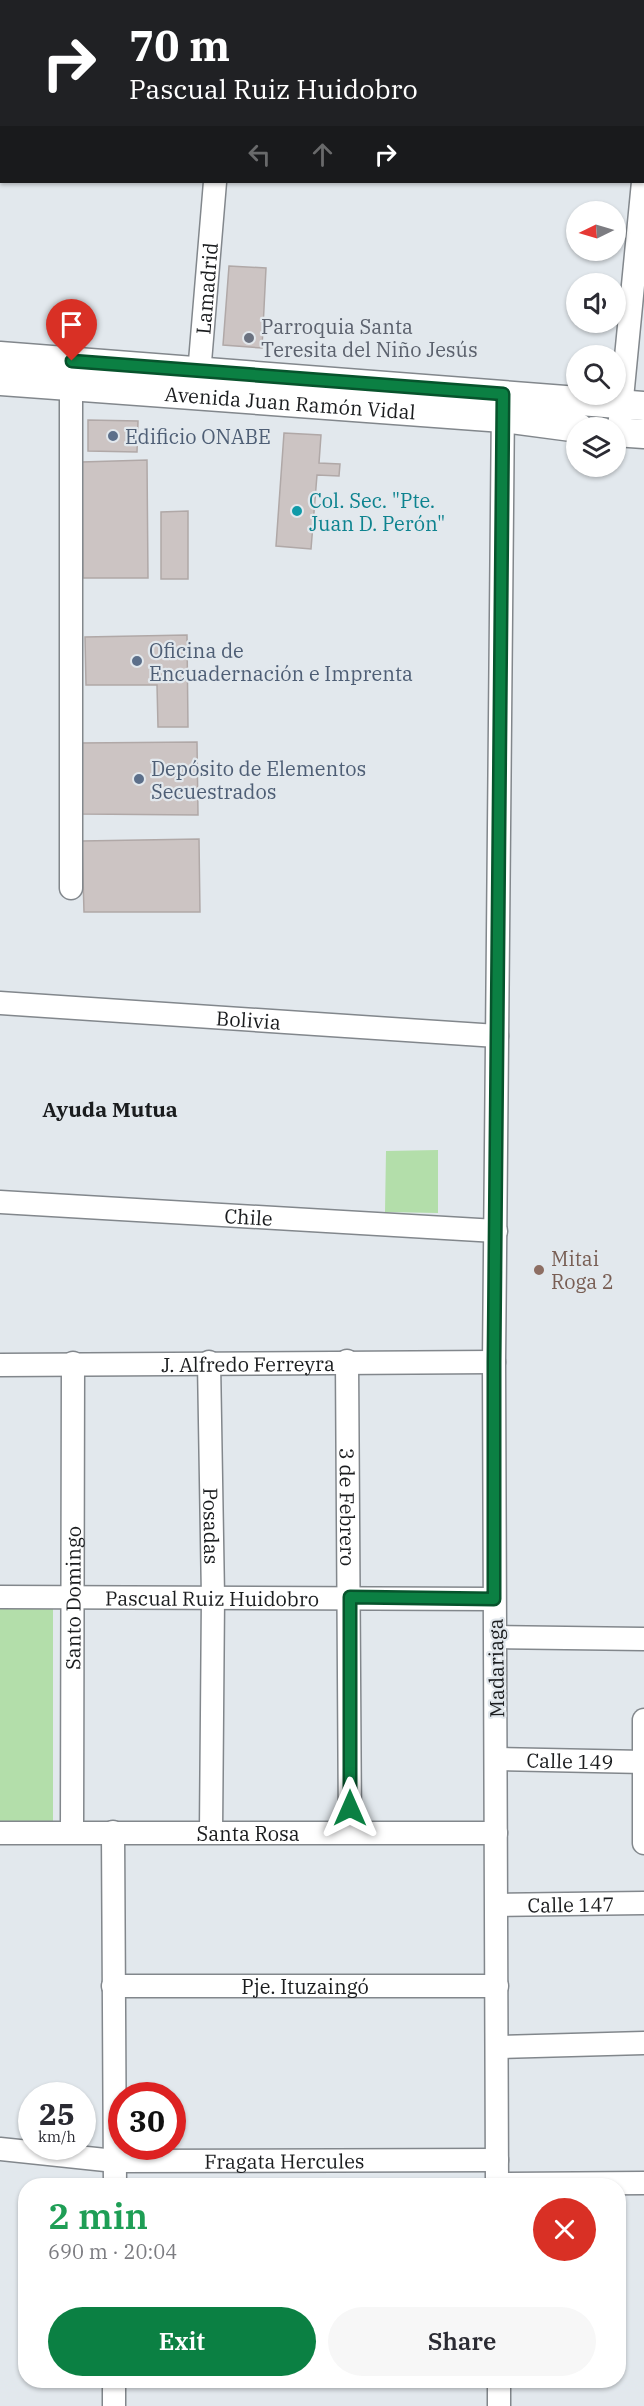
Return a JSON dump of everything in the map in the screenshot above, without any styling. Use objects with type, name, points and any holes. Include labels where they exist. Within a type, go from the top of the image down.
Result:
[{"type":"main road","name":"Avenida Juan Ramón Vidal","points":[[0,356],[198,383],[503,406],[633,405]]},
{"type":"main road","name":"Avenida Juan Ramón Vidal","points":[[0,381],[71,387],[198,383]]},
{"type":"main road","name":"Avenida Juan Ramón Vidal","points":[[503,406],[566,424]]},
{"type":"street","name":"Lamadrid","points":[[198,383],[215,183]]},
{"type":"street","points":[[626,433],[633,405],[643,183]]},
{"type":"street","points":[[71,387],[71,888]]},
{"type":"street","name":"Madariaga","points":[[497,2178],[494,1362],[503,406]]},
{"type":"street","name":"Bolivia","points":[[0,1004],[497,1036]]},
{"type":"street","name":"Chile","points":[[0,1202],[496,1231]]},
{"type":"street","name":"J. Alfredo Ferreyra","points":[[0,1365],[347,1361],[494,1362]]},
{"type":"street","name":"3 de Febrero","points":[[347,1361],[350,1831]]},
{"type":"street","name":"Posadas","points":[[209,1362],[213,1597],[211,1832]]},
{"type":"street","name":"Santo Domingo","points":[[72,1832],[73,1364]]},
{"type":"street","name":"Pascual Ruiz Huidobro","points":[[0,1597],[494,1599]]},
{"type":"street","points":[[496,1637],[644,1639]]},
{"type":"street","points":[[644,1720],[644,1843]]},
{"type":"street","name":"Calle 149","points":[[496,1759],[643,1762]]},
{"type":"street","name":"Santa Rosa","points":[[0,1833],[350,1831],[496,1833]]},
{"type":"street","points":[[113,1832],[115,2178]]},
{"type":"street","name":"Calle 147","points":[[497,1905],[644,1903]]},
{"type":"street","name":"Pje. Ituzaingó","points":[[113,1986],[497,1986]]},
{"type":"street","points":[[497,2047],[644,2043]]},
{"type":"street","name":"Fragata Hercules","points":[[0,2150],[115,2161],[497,2160]]},
{"type":"street","points":[[626,2183],[644,2183]]},
{"type":"street","points":[[114,2388],[114,2406]]},
{"type":"street","points":[[499,2388],[499,2406]]},
{"type":"green space","points":[[438,1150],[438,1213],[385,1212],[386,1151]]},
{"type":"green space","points":[[0,1606],[53,1608],[53,1823],[0,1822]]},
{"type":"building","name":"Parroquia Santa Teresita del Niño Jesús","points":[[229,266],[266,268],[262,348],[223,345]]},
{"type":"building","name":"Edificio ONABE","points":[[88,420],[138,421],[137,452],[88,451]]},
{"type":"building","name":"Col. Sec. \"Pte. Juan D. Perón\"","points":[[284,433],[321,435],[319,463],[340,464],[339,476],[317,475],[311,549],[276,546]]},
{"type":"building","points":[[147,460],[148,578],[83,578],[82,462]]},
{"type":"building","points":[[188,511],[188,579],[161,579],[161,512]]},
{"type":"building","name":"Oficina de Encuadernación e Imprenta","points":[[187,635],[188,727],[158,727],[157,685],[86,685],[85,637]]},
{"type":"building","name":"Depósito de Elementos Secuestrados","points":[[197,742],[198,815],[82,814],[80,743]]},
{"type":"building","name":"Depósito de Elementos Secuestrados","points":[[199,839],[200,912],[84,912],[82,841]]},
{"type":"place","name":"Parroquia Santa Teresita del Niño Jesús","points":[[249,338]]},
{"type":"place","name":"Edificio ONABE","points":[[113,436]]},
{"type":"place","name":"Col. Sec. \"Pte. Juan D. Perón\"","points":[[297,511]]},
{"type":"place","name":"Oficina de Encuadernación e Imprenta","points":[[137,661]]},
{"type":"place","name":"Depósito de Elementos Secuestrados","points":[[139,779]]},
{"type":"place","name":"Mitai Roga 2","points":[[539,1270]]},
{"type":"district","name":"Ayuda Mutua","points":[[110,1109]]},
{"type":"route","points":[[72,361],[503,394],[494,1599],[350,1597],[350,1808]]}]
